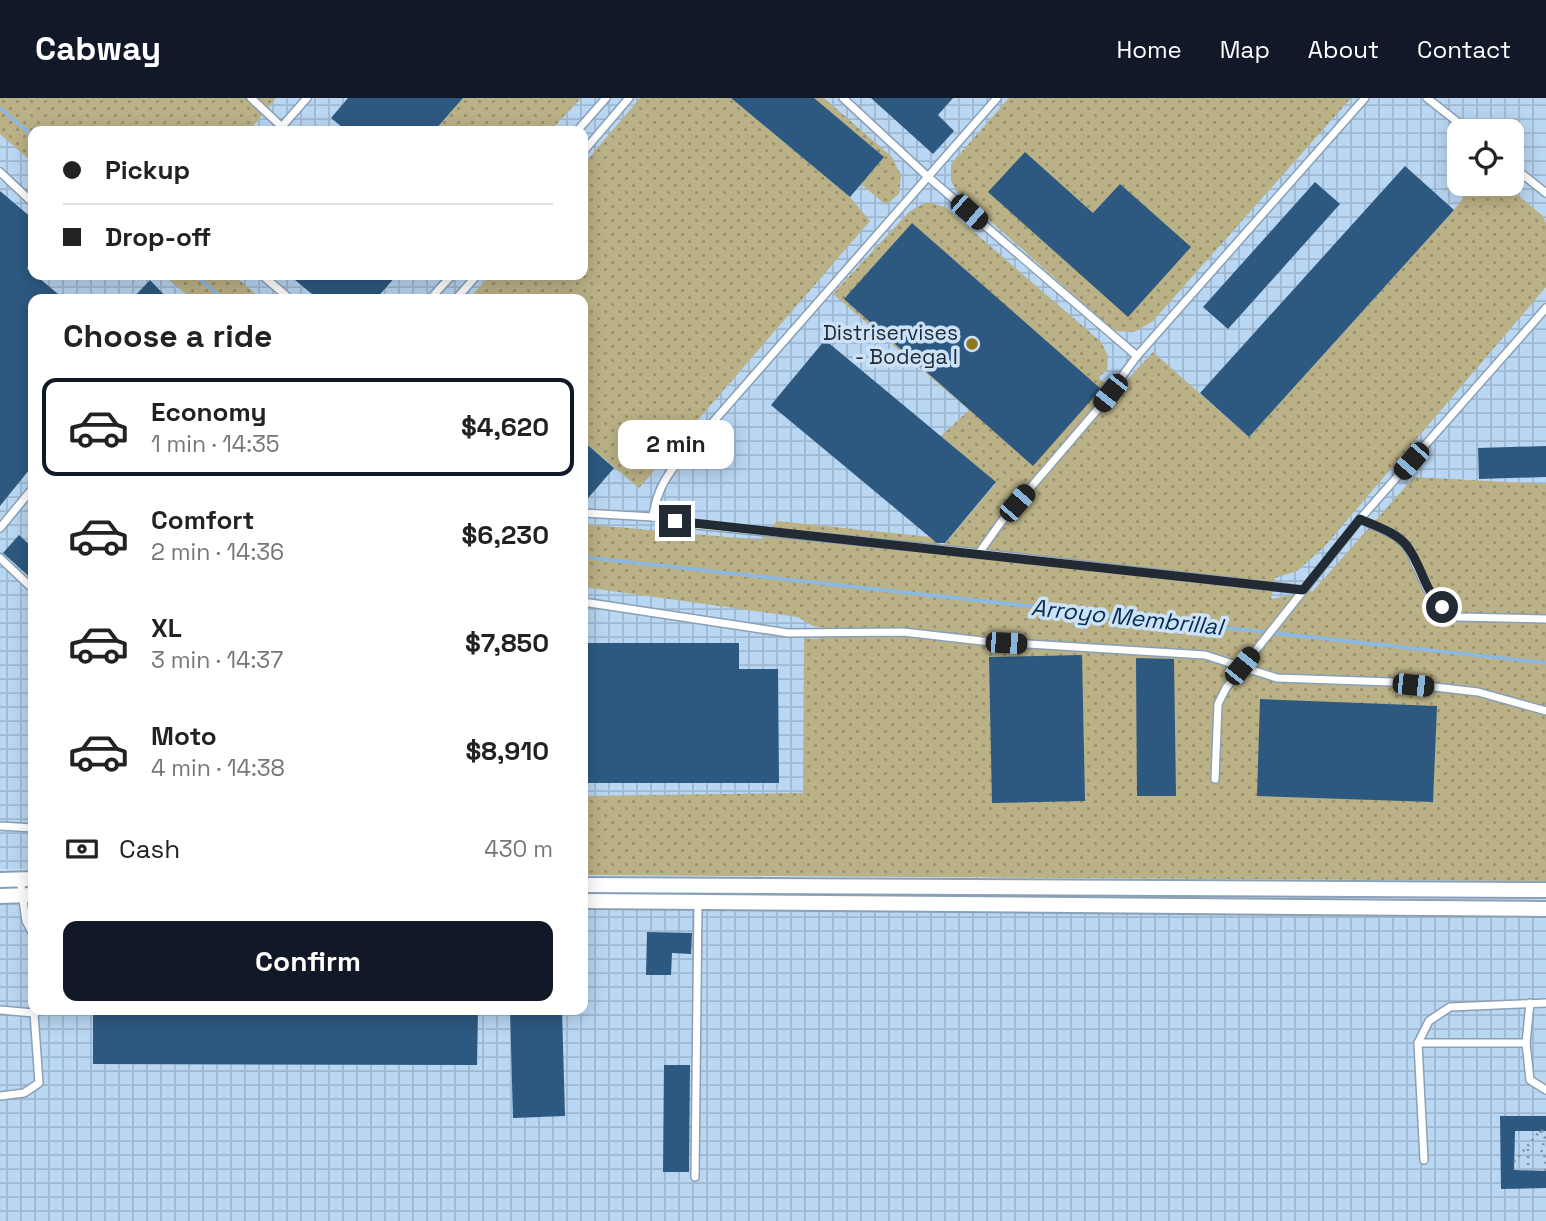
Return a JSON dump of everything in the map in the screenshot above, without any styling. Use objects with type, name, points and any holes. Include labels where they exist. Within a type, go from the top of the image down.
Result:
[{"type":"street","points":[[0,880],[27,887]]},
{"type":"street","points":[[588,885],[1546,890]]},
{"type":"street","points":[[0,895],[27,887]]},
{"type":"street","points":[[1032,888],[1033,905]]},
{"type":"street","points":[[588,901],[1546,909]]},
{"type":"lane","points":[[251,98],[277,126]]},
{"type":"lane","points":[[283,126],[307,98]]},
{"type":"lane","points":[[581,126],[606,98]]},
{"type":"lane","points":[[588,146],[629,98]]},
{"type":"lane","points":[[843,98],[927,176],[1137,356]]},
{"type":"lane","points":[[653,517],[655,500],[664,480],[678,461],[997,98]]},
{"type":"lane","points":[[979,553],[1001,522],[1097,410],[1137,356],[1365,98]]},
{"type":"lane","points":[[1427,98],[1454,119]]},
{"type":"lane","points":[[0,172],[28,198]]},
{"type":"lane","points":[[1524,176],[1546,193]]},
{"type":"lane","points":[[268,280],[284,294]]},
{"type":"lane","points":[[435,294],[447,280]]},
{"type":"lane","points":[[460,294],[473,280]]},
{"type":"lane","points":[[1214,779],[1218,704],[1242,666],[1360,519],[1546,307]]},
{"type":"lane","points":[[0,527],[28,494]]},
{"type":"lane","points":[[588,513],[653,517],[696,525],[979,553],[1303,590]]},
{"type":"lane","points":[[1360,519],[1396,536],[1407,546],[1430,595],[1459,617],[1546,619]]},
{"type":"lane","points":[[0,558],[28,584]]},
{"type":"lane","points":[[588,602],[788,633],[925,634],[982,641],[1205,654],[1277,678],[1391,682],[1478,692],[1546,711]]},
{"type":"lane","points":[[0,826],[28,828]]},
{"type":"lane","points":[[27,887],[28,925]]},
{"type":"lane","points":[[695,1177],[698,901]]},
{"type":"lane","points":[[1530,1003],[1526,1043],[1530,1080],[1546,1090]]},
{"type":"lane","points":[[1424,1160],[1418,1043],[1429,1021],[1450,1007],[1546,1003]]},
{"type":"lane","points":[[0,1010],[28,1011]]},
{"type":"lane","points":[[0,1096],[24,1093],[39,1083],[38,1015]]},
{"type":"lane","points":[[1418,1043],[1526,1043]]},
{"type":"path","points":[[1540,1131],[1546,1131]]},
{"type":"path","points":[[1514,1162],[1528,1149],[1540,1131]]},
{"type":"path","points":[[1540,1131],[1545,1139],[1541,1153],[1546,1158],[1545,1171]]},
{"type":"path","points":[[1528,1149],[1528,1171]]},
{"type":"shaded area","points":[[0,98],[1546,98],[1546,880],[588,873],[588,294],[28,294],[28,869],[0,869]]},
{"type":"shaded area","points":[[0,98],[276,98],[253,126],[28,126],[28,159],[0,134]]},
{"type":"shaded area","points":[[463,98],[581,98],[555,126],[438,126]]},
{"type":"shaded area","points":[[640,98],[731,98],[850,197],[870,221],[639,488],[588,445],[588,294],[473,294],[486,280],[588,280],[588,159]]},
{"type":"shaded area","points":[[814,98],[824,98],[892,157],[901,175],[899,194],[886,205],[861,184]]},
{"type":"shaded area","points":[[1009,98],[1351,98],[1152,322],[1134,332],[1114,331],[957,191],[951,181],[951,164]]},
{"type":"shaded area","points":[[1465,196],[1519,196],[1543,216],[1546,223],[1546,287],[1325,546],[1297,571],[1275,578],[1271,599],[1313,591],[1414,477],[1546,484],[1546,881],[588,875],[588,796],[803,793],[804,638],[817,639],[831,629],[813,626],[798,617],[588,588],[588,524],[761,540],[777,521],[930,537],[943,546],[996,483],[941,436],[969,410],[833,294],[910,211],[927,202],[945,207],[1101,342],[1108,356],[1107,370],[1098,378],[1117,391],[1153,352],[1249,437]]},
{"type":"shaded area","points":[[169,280],[240,280],[255,294],[186,294]]},
{"type":"shaded area","points":[[0,896],[28,896],[28,1015],[588,1015],[588,903],[1546,918],[1546,1221],[0,1221]]},
{"type":"building","points":[[348,98],[463,98],[438,126],[341,126],[331,118]]},
{"type":"building","points":[[731,98],[814,98],[884,157],[850,197]]},
{"type":"building","points":[[871,98],[953,98],[938,115],[954,131],[933,154]]},
{"type":"building","points":[[1025,152],[1093,213],[1120,184],[1191,247],[1128,317],[988,192]]},
{"type":"building","points":[[1405,166],[1454,210],[1249,437],[1200,393]]},
{"type":"building","points":[[1315,182],[1340,204],[1228,329],[1203,307]]},
{"type":"building","points":[[0,191],[28,215],[28,280],[41,280],[58,294],[28,294],[28,471],[0,506]]},
{"type":"building","name":"Distriservises - Bodega I","points":[[912,223],[1101,389],[1033,466],[844,299]]},
{"type":"building","points":[[150,280],[163,294],[137,294]]},
{"type":"building","points":[[295,280],[393,280],[380,294],[312,294]]},
{"type":"building","points":[[825,340],[996,482],[945,543],[937,543],[771,405]]},
{"type":"building","points":[[588,445],[614,468],[588,498]]},
{"type":"building","points":[[1546,446],[1546,477],[1479,479],[1478,448]]},
{"type":"building","points":[[19,535],[28,543],[28,576],[3,553]]},
{"type":"building","points":[[588,643],[739,643],[739,669],[778,669],[779,783],[588,783]]},
{"type":"building","points":[[1082,655],[1085,801],[992,803],[989,657]]},
{"type":"building","points":[[1136,658],[1174,659],[1176,796],[1137,796]]},
{"type":"building","points":[[1260,699],[1437,706],[1433,802],[1257,796]]},
{"type":"building","points":[[647,932],[692,933],[691,954],[672,953],[671,975],[646,975]]},
{"type":"building","points":[[93,1015],[478,1015],[477,1065],[93,1064]]},
{"type":"building","points":[[510,1015],[562,1015],[565,1116],[513,1118]]},
{"type":"building","points":[[664,1065],[690,1065],[689,1172],[663,1172]]},
{"type":"building","points":[[1500,1116],[1546,1116],[1546,1131],[1515,1131],[1514,1170],[1546,1171],[1546,1188],[1501,1189]]},
{"type":"waterway","name":"Arroyo Membrillal","points":[[0,108],[28,132]]},
{"type":"waterway","name":"Arroyo Membrillal","points":[[201,280],[217,294]]},
{"type":"waterway","name":"Arroyo Membrillal","points":[[588,558],[1546,663]]},
{"type":"place","name":"Distriservises - Bodega I","points":[[972,344]]},
{"type":"route","points":[[675,521],[1303,590],[1360,519],[1396,536],[1407,546],[1430,595],[1442,607]]}]
